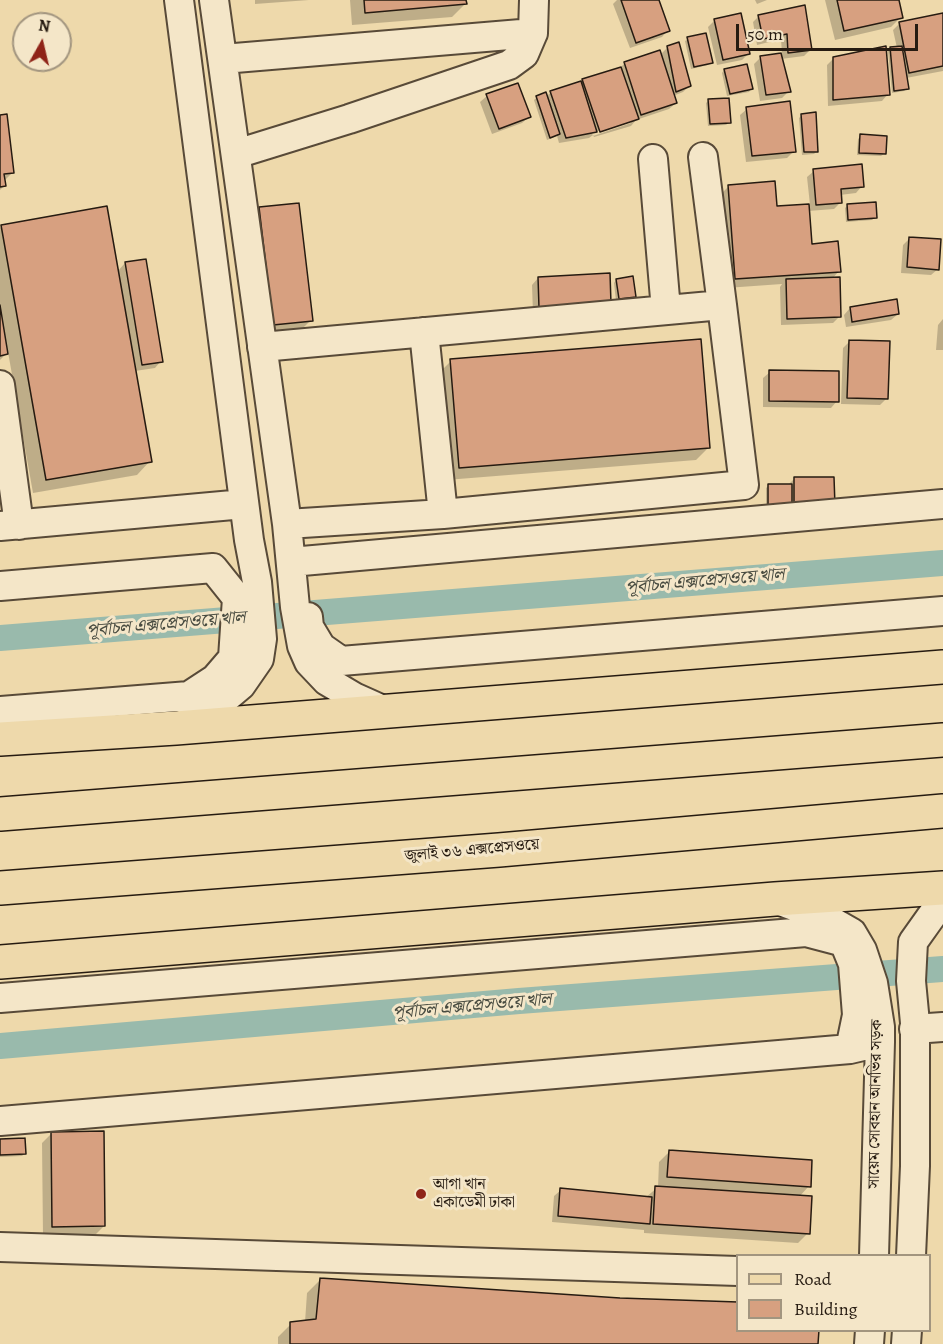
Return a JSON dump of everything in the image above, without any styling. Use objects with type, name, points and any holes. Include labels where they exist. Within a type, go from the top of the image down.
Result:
[{"type":"main road","points":[[0,739],[176,728],[943,667]]},
{"type":"main road","points":[[0,814],[943,740]]},
{"type":"main road","name":"জুলাই ৩৬ এক্সপ্রেসওয়ে","points":[[0,888],[499,850],[943,811]]},
{"type":"main road","points":[[0,962],[775,899],[943,888]]},
{"type":"street","points":[[176,728],[209,712],[241,685],[259,659],[262,639],[257,582],[244,504],[179,0]]},
{"type":"street","points":[[214,0],[262,347],[293,545],[295,607],[302,646],[309,662],[334,671],[943,611]]},
{"type":"street","points":[[236,154],[509,65],[524,54],[533,33],[534,0]]},
{"type":"street","points":[[223,59],[533,33]]},
{"type":"street","points":[[293,545],[443,514],[744,485],[704,157]]},
{"type":"street","points":[[653,159],[666,310]]},
{"type":"street","points":[[262,347],[722,305]]},
{"type":"street","points":[[424,332],[443,514]]},
{"type":"street","points":[[0,385],[10,526],[244,504]]},
{"type":"street","points":[[293,545],[943,504]]},
{"type":"street","points":[[0,586],[213,568],[237,598],[233,658],[215,679],[189,696],[0,711]]},
{"type":"street","points":[[334,671],[354,698],[383,711]]},
{"type":"street","name":"সায়েম সোবহান আনভির সড়ক","points":[[775,899],[824,916],[852,933],[853,946],[873,984],[874,1254]]},
{"type":"street","points":[[910,1254],[927,1021],[911,981],[928,939],[935,911],[943,905]]},
{"type":"street","points":[[0,998],[806,932],[853,946]]},
{"type":"street","points":[[0,1121],[850,1049],[872,1028]]},
{"type":"street","points":[[0,1247],[736,1271]]},
{"type":"building","points":[[364,0],[466,0],[467,4],[365,13]]},
{"type":"building","points":[[621,0],[659,0],[670,31],[636,43]]},
{"type":"building","points":[[837,0],[899,0],[903,18],[844,31]]},
{"type":"building","points":[[805,5],[812,50],[788,53],[787,34],[763,39],[758,15]]},
{"type":"building","points":[[741,13],[750,54],[723,60],[714,19]]},
{"type":"building","points":[[943,13],[943,66],[909,73],[899,22]]},
{"type":"building","points":[[706,33],[713,63],[694,67],[687,37]]},
{"type":"building","points":[[679,42],[691,86],[676,92],[667,46]]},
{"type":"building","points":[[886,46],[890,95],[833,100],[833,57]]},
{"type":"building","points":[[902,46],[909,89],[894,91],[890,47]]},
{"type":"building","points":[[660,50],[677,103],[641,115],[624,62]]},
{"type":"building","points":[[781,53],[791,92],[766,95],[760,56]]},
{"type":"building","points":[[747,64],[753,89],[730,94],[724,69]]},
{"type":"building","points":[[621,67],[639,119],[600,132],[582,79]]},
{"type":"building","points":[[581,81],[597,132],[566,138],[550,91]]},
{"type":"building","points":[[518,83],[531,117],[499,129],[486,94]]},
{"type":"building","points":[[546,92],[560,134],[550,138],[536,96]]},
{"type":"building","points":[[729,98],[731,123],[710,124],[708,99]]},
{"type":"building","points":[[790,101],[796,152],[752,156],[746,107]]},
{"type":"building","points":[[816,112],[818,152],[804,152],[801,114]]},
{"type":"building","points":[[7,114],[14,173],[4,174],[6,186],[0,187],[0,115]]},
{"type":"building","points":[[860,134],[887,136],[886,154],[859,153]]},
{"type":"building","points":[[862,164],[864,187],[841,189],[842,203],[816,205],[813,169]]},
{"type":"building","points":[[775,181],[777,206],[809,204],[812,244],[838,241],[841,272],[735,279],[728,185]]},
{"type":"building","points":[[876,202],[877,218],[848,220],[847,204]]},
{"type":"building","points":[[299,203],[313,321],[273,325],[259,207]]},
{"type":"building","points":[[107,206],[152,462],[46,480],[1,225]]},
{"type":"building","points":[[909,237],[941,239],[939,270],[907,267]]},
{"type":"building","points":[[146,259],[163,362],[142,365],[125,262]]},
{"type":"building","points":[[610,273],[611,304],[539,308],[538,277]]},
{"type":"building","points":[[633,276],[636,297],[619,299],[616,279]]},
{"type":"building","points":[[840,277],[841,317],[787,319],[786,279]]},
{"type":"building","points":[[897,299],[899,314],[852,322],[850,307]]},
{"type":"building","points":[[0,305],[8,354],[0,356]]},
{"type":"building","points":[[701,339],[710,448],[459,468],[450,359]]},
{"type":"building","points":[[849,340],[890,341],[888,399],[847,398]]},
{"type":"building","points":[[769,370],[839,371],[839,402],[769,401]]},
{"type":"building","points":[[794,477],[834,477],[835,506],[794,507]]},
{"type":"building","points":[[768,484],[792,484],[792,510],[768,510]]},
{"type":"building","points":[[104,1131],[105,1226],[52,1227],[51,1132]]},
{"type":"building","points":[[25,1138],[26,1154],[0,1155],[0,1139]]},
{"type":"building","points":[[669,1150],[812,1160],[811,1187],[667,1177]]},
{"type":"building","points":[[655,1186],[812,1196],[810,1234],[653,1224]]},
{"type":"building","points":[[560,1188],[652,1197],[650,1224],[558,1216]]},
{"type":"building","points":[[320,1278],[620,1298],[736,1302],[736,1332],[819,1332],[818,1344],[290,1344],[290,1322],[316,1319]]},
{"type":"waterway","name":"পূর্বাচল এক্সপ্রেসওয়ে খাল","points":[[0,638],[943,563]]},
{"type":"waterway","name":"পূর্বাচল এক্সপ্রেসওয়ে খাল","points":[[0,1046],[519,1001],[943,969]]},
{"type":"place","name":"আগা খান একাডেমী ঢাকা","points":[[421,1194]]}]
